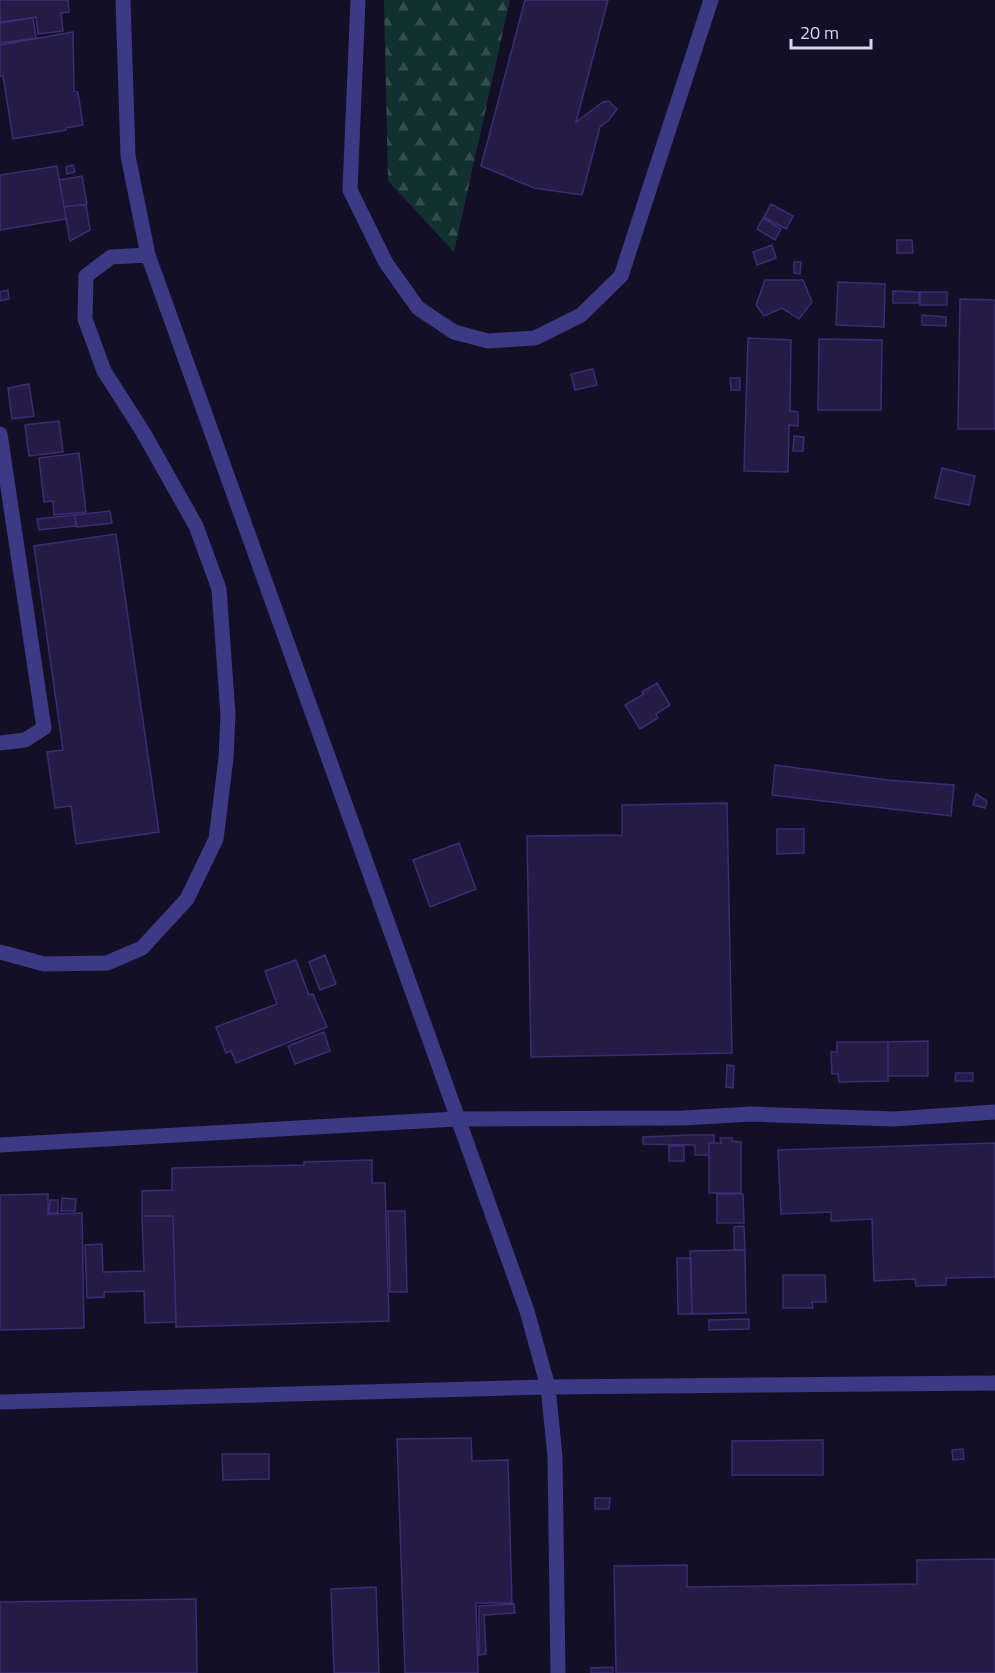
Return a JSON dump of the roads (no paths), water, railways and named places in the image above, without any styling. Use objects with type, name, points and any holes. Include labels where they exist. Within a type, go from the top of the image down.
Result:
[{"type":"street","points":[[123,0],[128,156],[148,255],[456,1119],[527,1311],[548,1387],[555,1456],[558,1673]]},
{"type":"street","points":[[358,0],[350,190],[386,263],[418,308],[454,332],[488,341],[535,338],[581,315],[621,276],[711,0]]},
{"type":"street","points":[[0,952],[44,964],[107,963],[142,948],[187,899],[216,839],[226,758],[228,715],[219,589],[196,526],[143,432],[104,370],[85,319],[86,276],[111,257],[148,255]]},
{"type":"street","points":[[0,434],[44,728],[25,740],[0,743]]},
{"type":"street","points":[[0,1145],[456,1119],[683,1118],[751,1114],[894,1119],[995,1112]]},
{"type":"street","points":[[0,1402],[548,1387],[995,1383]]}]
